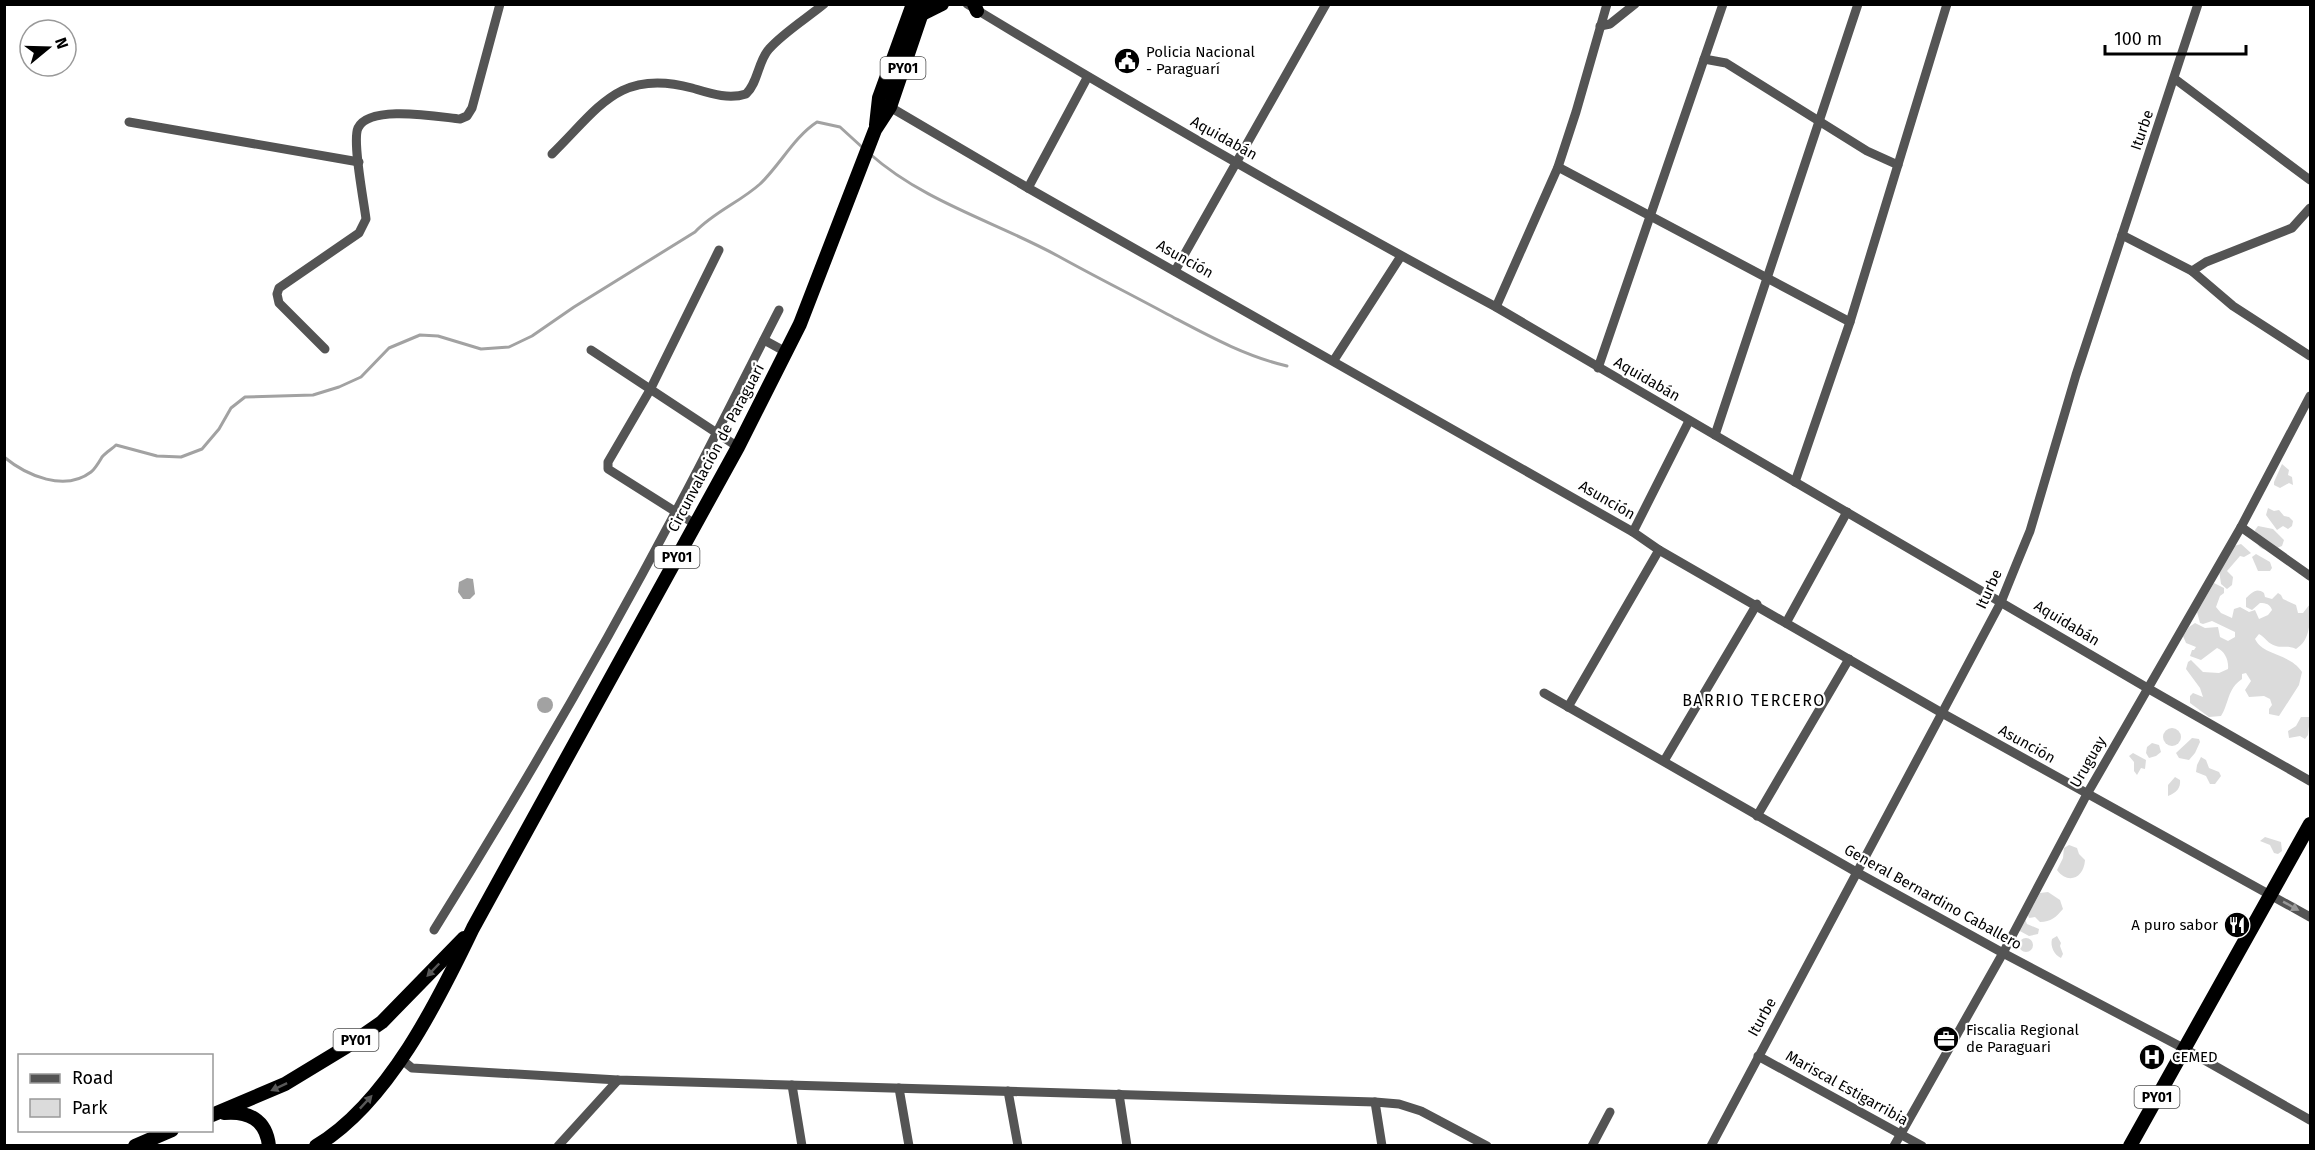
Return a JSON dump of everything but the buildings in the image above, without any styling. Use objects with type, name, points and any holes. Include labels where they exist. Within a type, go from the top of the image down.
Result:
[{"type":"highway","points":[[916,8],[942,4]]},
{"type":"highway","name":"Circunvalación de Paraguarí","points":[[320,1143],[343,1126],[370,1099],[401,1059],[450,975],[473,927],[738,447],[800,324],[875,130],[890,107],[916,8]]},
{"type":"highway","name":"Circunvalación de Paraguarí","points":[[875,130],[879,98],[916,8]]},
{"type":"highway","name":"PY01","points":[[2130,1146],[2310,824]]},
{"type":"highway","name":"Circunvalación de Paraguarí","points":[[214,1114],[256,1098],[303,1075],[364,1034],[389,1015],[473,927]]},
{"type":"highway","points":[[214,1114],[237,1112],[252,1115],[267,1135],[268,1146]]},
{"type":"highway","points":[[135,1146],[170,1132]]},
{"type":"street","points":[[325,349],[279,303],[277,294],[279,288],[359,233],[365,225],[358,162],[358,128],[363,122],[377,115],[395,113],[460,119],[467,116],[472,108],[500,4]]},
{"type":"street","points":[[552,154],[609,97],[647,81],[676,84],[724,96],[746,94],[770,48],[824,4]]},
{"type":"street","points":[[1175,271],[1326,4]]},
{"type":"street","points":[[1496,308],[1557,167],[1576,112],[1607,4]]},
{"type":"street","points":[[1600,26],[1610,24],[1635,4]]},
{"type":"street","points":[[1598,368],[1723,4]]},
{"type":"street","points":[[1715,435],[1858,4]]},
{"type":"street","name":"Iturbe","points":[[1711,1146],[2001,602],[2030,531],[2076,375],[2198,4]]},
{"type":"street","points":[[1795,482],[1850,322],[1943,6]]},
{"type":"street","name":"Aquidabán","points":[[973,7],[1087,78],[1496,308],[2148,689],[2310,781]]},
{"type":"street","points":[[1704,59],[1726,63],[1867,150],[1898,165]]},
{"type":"street","points":[[1028,188],[1087,78]]},
{"type":"street","points":[[2175,79],[2310,180]]},
{"type":"street","name":"Asunción","points":[[890,107],[1633,532],[1659,550],[1757,604],[1785,623],[1942,713],[2310,917]]},
{"type":"street","points":[[129,122],[358,162]]},
{"type":"street","points":[[1557,167],[1850,322]]},
{"type":"street","points":[[2192,271],[2206,262],[2292,228],[2310,208]]},
{"type":"street","points":[[2122,235],[2192,271],[2233,306],[2310,356]]},
{"type":"street","points":[[695,524],[608,469],[608,462],[650,390],[719,250]]},
{"type":"street","points":[[1334,360],[1401,256]]},
{"type":"street","points":[[434,930],[489,842],[676,512],[779,310]]},
{"type":"street","points":[[764,340],[786,352]]},
{"type":"street","points":[[591,350],[738,447]]},
{"type":"street","name":"Uruguay","points":[[1894,1146],[2003,953],[2086,794],[2241,527],[2310,396]]},
{"type":"street","points":[[1633,532],[1689,421]]},
{"type":"street","points":[[1785,623],[1847,512]]},
{"type":"street","points":[[2241,527],[2310,576]]},
{"type":"street","points":[[1568,707],[1659,550]]},
{"type":"street","points":[[1664,761],[1757,604]]},
{"type":"street","points":[[1757,816],[1849,659]]},
{"type":"street","name":"General Bernardino Caballero","points":[[1544,693],[1858,873],[2185,1049],[2310,1120]]},
{"type":"street","name":"Mariscal Estigarribia","points":[[1758,1056],[1922,1146]]},
{"type":"street","points":[[401,1059],[412,1068],[618,1080],[1375,1102],[1399,1104],[1421,1111],[1487,1146]]},
{"type":"street","points":[[558,1146],[618,1080]]},
{"type":"street","points":[[792,1085],[802,1146]]},
{"type":"street","points":[[899,1088],[909,1146]]},
{"type":"street","points":[[1008,1091],[1018,1146]]},
{"type":"street","points":[[1119,1094],[1127,1146]]},
{"type":"street","points":[[1375,1102],[1382,1146]]},
{"type":"street","points":[[1592,1146],[1610,1112]]},
{"type":"green space","points":[[2282,464],[2289,470],[2288,475],[2292,477],[2293,485],[2289,483],[2280,488],[2274,485],[2274,482]]},
{"type":"green space","points":[[2268,508],[2274,511],[2279,510],[2284,516],[2289,517],[2293,521],[2292,526],[2288,529],[2283,526],[2277,530],[2266,515]]},
{"type":"green space","points":[[2258,526],[2273,529],[2284,540],[2282,546],[2269,550],[2260,547],[2255,530]]},
{"type":"green space","points":[[2241,544],[2251,553],[2244,557],[2240,556],[2227,571],[2233,577],[2232,585],[2227,589],[2221,584],[2219,570],[2234,546]]},
{"type":"green space","points":[[2256,554],[2270,562],[2272,568],[2270,571],[2258,571],[2252,557]]},
{"type":"green space","points":[[2214,583],[2224,588],[2224,593],[2220,596],[2216,607],[2221,613],[2232,618],[2234,609],[2240,607],[2249,612],[2255,610],[2259,619],[2268,615],[2272,610],[2266,604],[2260,603],[2252,610],[2246,607],[2246,598],[2256,591],[2261,591],[2265,597],[2272,599],[2278,593],[2283,599],[2296,605],[2298,613],[2303,613],[2310,604],[2310,623],[2307,635],[2305,641],[2296,649],[2273,645],[2259,634],[2255,639],[2264,649],[2291,661],[2302,672],[2299,685],[2279,716],[2269,714],[2272,705],[2270,699],[2264,696],[2249,697],[2245,690],[2251,681],[2246,673],[2242,674],[2242,679],[2231,692],[2221,716],[2209,717],[2190,703],[2190,696],[2193,693],[2203,697],[2200,688],[2186,669],[2188,662],[2191,660],[2203,672],[2219,673],[2228,669],[2228,666],[2224,654],[2217,648],[2201,660],[2190,656],[2196,647],[2186,643],[2183,636],[2189,627],[2195,623],[2205,628],[2218,627],[2220,637],[2228,641],[2235,637],[2235,632],[2212,621],[2200,623],[2197,612]]},
{"type":"green space","points":[[2301,717],[2310,717],[2308,735],[2305,739],[2300,736],[2289,738],[2288,731],[2296,726]]},
{"type":"green space","points":[[2168,728],[2176,728],[2181,733],[2179,744],[2168,746],[2163,741],[2163,733]]},
{"type":"green space","points":[[2192,738],[2199,739],[2200,742],[2195,753],[2189,760],[2179,758],[2176,753]]},
{"type":"green space","points":[[2152,743],[2159,745],[2161,752],[2149,758],[2146,753],[2147,747]]},
{"type":"green space","points":[[2133,753],[2146,760],[2145,769],[2141,768],[2137,775],[2134,771],[2134,762],[2129,756]]},
{"type":"green space","points":[[2201,757],[2206,760],[2209,768],[2219,772],[2221,776],[2215,784],[2210,784],[2206,776],[2196,772]]},
{"type":"green space","points":[[2175,777],[2180,780],[2179,788],[2168,796],[2168,785]]},
{"type":"green space","points":[[2265,837],[2281,842],[2282,851],[2278,854],[2274,853],[2270,845],[2260,841]]},
{"type":"green space","points":[[2069,845],[2077,848],[2085,860],[2079,875],[2070,878],[2061,875],[2057,870],[2063,858],[2064,848]]},
{"type":"green space","points":[[2048,892],[2060,900],[2063,909],[2056,917],[2047,921],[2040,922],[2035,917],[2029,918],[2028,915],[2040,893]]},
{"type":"green space","points":[[2025,919],[2027,924],[2039,929],[2038,934],[2029,936],[2018,930]]},
{"type":"green space","points":[[2057,936],[2063,954],[2061,958],[2052,947],[2052,939]]},
{"type":"green space","points":[[2023,938],[2029,938],[2033,945],[2029,952],[2023,952],[2019,948],[2019,942]]},
{"type":"shaded area","points":[[467,578],[473,579],[475,594],[470,599],[463,599],[458,592],[459,582]]},
{"type":"shaded area","points":[[545,697],[551,699],[553,705],[551,711],[545,713],[539,711],[537,705],[539,699]]},
{"type":"waterway","points":[[4,457],[35,475],[58,481],[70,481],[91,472],[104,455],[116,445],[157,456],[181,457],[202,449],[219,429],[231,408],[245,397],[313,395],[339,387],[361,377],[389,348],[420,335],[438,336],[481,349],[509,347],[532,336],[574,307],[695,232],[760,184],[801,135],[817,122],[840,127],[863,148]]},
{"type":"waterway","points":[[870,154],[891,171],[937,198],[1034,244],[1225,344],[1287,366]]},
{"type":"place","name":"Policia Nacional - Paraguarí","points":[[1127,61]]},
{"type":"place","name":"A puro sabor","points":[[2237,925]]},
{"type":"place","name":"Fiscalia Regional de Paraguari","points":[[1946,1039]]},
{"type":"place","name":"CEMED","points":[[2152,1057]]},
{"type":"district","name":"BARRIO TERCERO","points":[[1754,700]]}]
